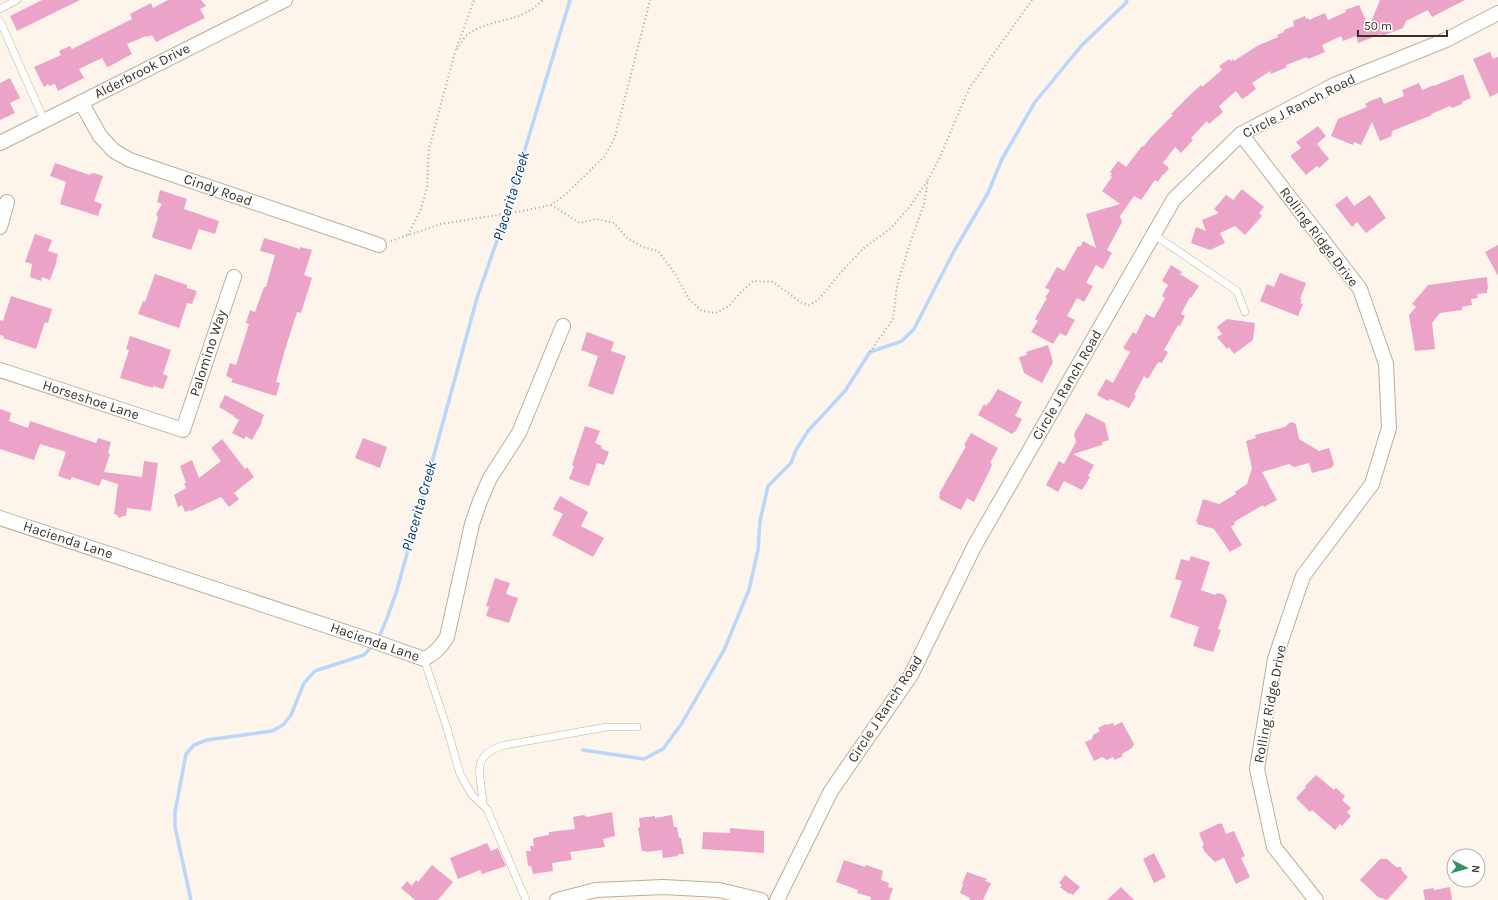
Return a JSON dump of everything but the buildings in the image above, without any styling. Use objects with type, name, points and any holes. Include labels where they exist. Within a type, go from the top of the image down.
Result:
[{"type":"street","name":"Alderbrook Drive","points":[[0,142],[285,0]]},
{"type":"street","name":"Circle J Ranch Road","points":[[777,900],[831,791],[910,674],[975,545],[1174,199],[1241,134],[1334,85],[1446,40],[1498,13]]},
{"type":"street","name":"Cindy Road","points":[[81,102],[91,117],[100,136],[114,151],[130,160],[379,245]]},
{"type":"street","name":"Rolling Ridge Drive","points":[[1241,134],[1360,289],[1386,364],[1389,428],[1372,484],[1303,576],[1275,659],[1257,769],[1274,847],[1316,900]]},
{"type":"street","points":[[0,227],[7,202]]},
{"type":"street","name":"Palomino Way","points":[[183,430],[234,277]]},
{"type":"street","name":"Hacienda Lane","points":[[0,518],[376,642],[424,660],[434,654],[448,637],[472,524],[480,501],[490,478],[519,433],[563,326]]},
{"type":"street","name":"Horseshoe Lane","points":[[0,370],[183,430]]},
{"type":"street","points":[[557,900],[596,890],[663,887],[719,890],[761,900]]},
{"type":"lane","points":[[0,8],[17,0]]},
{"type":"lane","points":[[0,21],[44,120]]},
{"type":"lane","points":[[1154,234],[1237,290],[1245,312]]},
{"type":"lane","points":[[424,660],[447,728],[460,774],[472,795],[488,809],[526,900]]},
{"type":"lane","points":[[483,805],[480,767],[484,755],[489,751],[505,745],[607,727],[636,726]]},
{"type":"path","points":[[408,235],[421,209],[427,188],[429,149],[455,52],[474,0]]},
{"type":"path","points":[[455,52],[466,36],[477,29],[532,10],[543,0]]},
{"type":"path","points":[[379,245],[440,224],[552,205],[566,194],[605,156],[615,137],[650,0]]},
{"type":"path","points":[[552,205],[580,223],[596,219],[614,223],[627,238],[643,247],[658,251],[674,272],[689,299],[702,311],[716,313],[729,306],[753,281],[773,282],[802,303],[809,305],[818,300],[865,247],[891,228],[911,206],[928,180],[939,159],[970,87],[1032,0]]},
{"type":"path","points":[[870,352],[893,319],[897,286],[924,204],[928,180]]},
{"type":"waterway","name":"Placerita Creek","points":[[378,639],[397,590],[477,298],[500,232],[570,0]]},
{"type":"waterway","points":[[583,750],[644,759],[663,749],[682,723],[724,650],[749,590],[758,550],[760,521],[768,486],[791,463],[796,450],[808,431],[845,391],[870,352],[902,341],[914,329],[954,251],[988,193],[1002,159],[1035,102],[1082,45],[1126,3],[1127,0]]},
{"type":"waterway","name":"Placerita Creek","points":[[191,900],[175,827],[175,812],[186,754],[194,745],[207,740],[272,731],[283,725],[291,715],[304,683],[315,671],[364,655],[374,644]]}]
